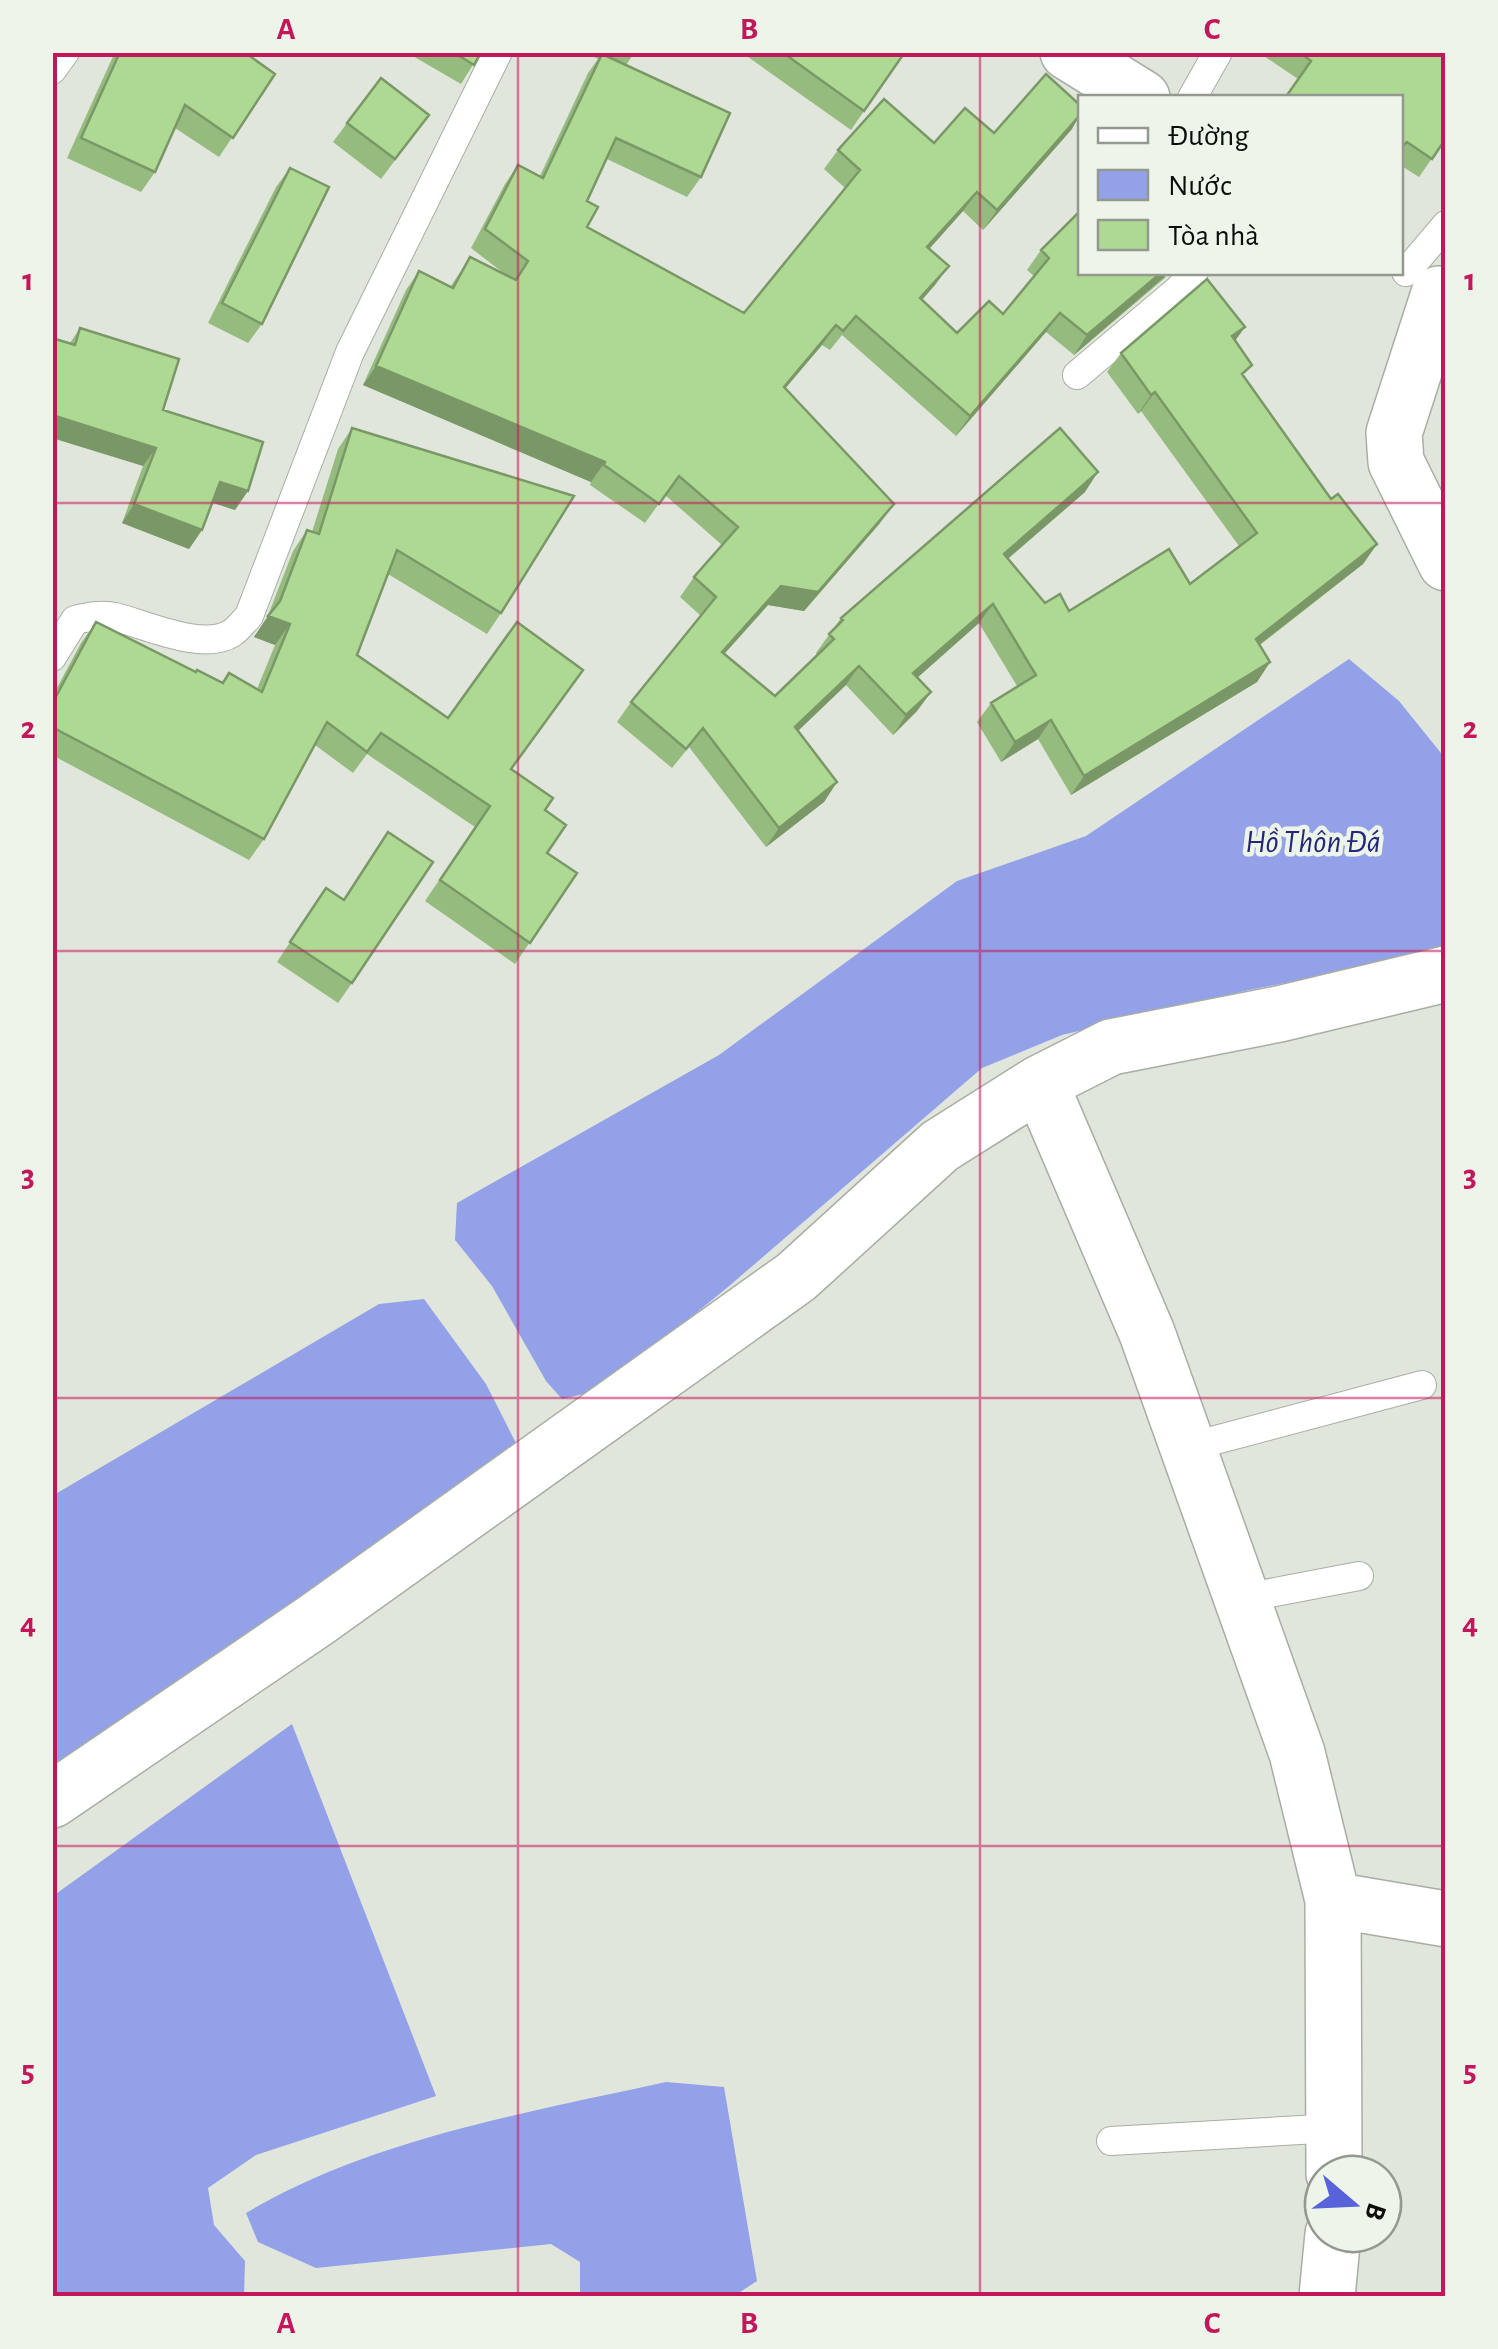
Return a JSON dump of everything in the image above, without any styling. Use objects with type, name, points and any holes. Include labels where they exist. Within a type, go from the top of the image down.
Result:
[{"type":"street","points":[[1068,52],[1137,95]]},
{"type":"street","points":[[1423,283],[1394,433],[1396,462],[1446,563]]},
{"type":"street","points":[[52,1800],[362,1588],[796,1277],[940,1146],[1040,1082],[1111,1047],[1280,1014],[1446,974]]},
{"type":"street","points":[[1040,1082],[1147,1333],[1297,1753],[1334,1900],[1334,2151]]},
{"type":"street","points":[[1334,1900],[1446,1919]]},
{"type":"street","points":[[1327,2296],[1331,2254]]},
{"type":"lane","points":[[52,70],[65,52]]},
{"type":"lane","points":[[52,657],[75,620],[88,617],[112,616],[166,634],[213,638],[230,634],[249,616],[350,352],[498,52]]},
{"type":"lane","points":[[1194,95],[1218,52]]},
{"type":"lane","points":[[1423,283],[1446,225]]},
{"type":"lane","points":[[1077,375],[1191,275]]},
{"type":"lane","points":[[1189,1447],[1422,1385]]},
{"type":"lane","points":[[1244,1598],[1358,1576]]},
{"type":"lane","points":[[1111,2141],[1334,2151]]},
{"type":"water","name":"Hồ Thôn Đá","points":[[1349,659],[1399,701],[1445,758],[1445,952],[1249,990],[1062,1035],[982,1068],[728,1287],[601,1390],[562,1399],[546,1381],[492,1286],[455,1240],[457,1203],[719,1055],[957,881],[1086,836]]},
{"type":"water","points":[[424,1299],[486,1384],[522,1455],[52,1767],[52,1496],[379,1304]]},
{"type":"water","points":[[292,1724],[436,2096],[256,2155],[208,2188],[214,2225],[245,2261],[244,2296],[53,2296],[53,1896]]},
{"type":"water","points":[[666,2082],[724,2087],[757,2281],[734,2296],[580,2296],[580,2262],[551,2244],[316,2268],[258,2242],[246,2213],[294,2187],[396,2147]]},
{"type":"building","points":[[120,52],[244,52],[275,74],[233,138],[185,105],[155,172],[81,138]]},
{"type":"building","points":[[453,52],[481,52],[474,65]]},
{"type":"building","points":[[782,52],[905,52],[864,111]]},
{"type":"building","points":[[1299,52],[1446,52],[1446,138],[1432,159],[1407,142],[1403,145],[1403,95],[1287,95],[1311,61]]},
{"type":"building","points":[[602,54],[730,113],[701,177],[616,138],[587,201],[598,207],[587,227],[744,313],[860,170],[838,150],[884,99],[934,143],[965,108],[994,133],[1046,74],[1078,103],[1078,117],[997,210],[977,192],[927,247],[949,266],[920,298],[957,333],[989,301],[1003,314],[1049,258],[1041,250],[1078,213],[1078,275],[1158,275],[1087,335],[1060,313],[970,416],[856,316],[843,331],[836,325],[784,387],[894,504],[818,592],[781,586],[722,652],[775,696],[834,639],[829,634],[841,618],[1060,428],[1098,472],[1004,554],[1045,603],[1060,594],[1069,611],[1169,549],[1190,584],[1257,533],[1155,392],[1151,395],[1121,353],[1207,279],[1245,327],[1232,336],[1252,365],[1242,374],[1331,499],[1338,494],[1377,544],[1256,639],[1270,662],[1084,776],[1051,720],[1015,742],[991,703],[1036,675],[993,604],[913,673],[931,692],[906,715],[859,666],[795,727],[837,782],[779,828],[703,728],[686,749],[631,702],[716,597],[694,577],[738,527],[679,476],[659,504],[605,462],[376,366],[419,271],[453,288],[470,257],[516,280],[528,261],[485,229],[518,165],[543,178]]},
{"type":"building","points":[[381,78],[429,115],[395,159],[347,123]]},
{"type":"building","points":[[290,168],[329,187],[262,324],[222,303]]},
{"type":"building","points":[[80,328],[179,359],[163,410],[263,442],[248,491],[220,482],[202,530],[134,504],[156,448],[52,415],[52,338],[75,345]]},
{"type":"building","points":[[352,428],[574,496],[501,613],[397,550],[357,655],[448,718],[517,622],[583,670],[511,769],[553,798],[545,810],[566,825],[547,853],[577,873],[530,943],[440,880],[490,806],[381,733],[367,752],[327,722],[264,839],[52,727],[52,704],[96,622],[196,672],[223,683],[229,673],[262,692],[290,624],[268,616],[280,601],[307,530],[319,534]]},
{"type":"building","points":[[388,832],[433,862],[352,983],[290,942],[326,888],[344,900]]}]
